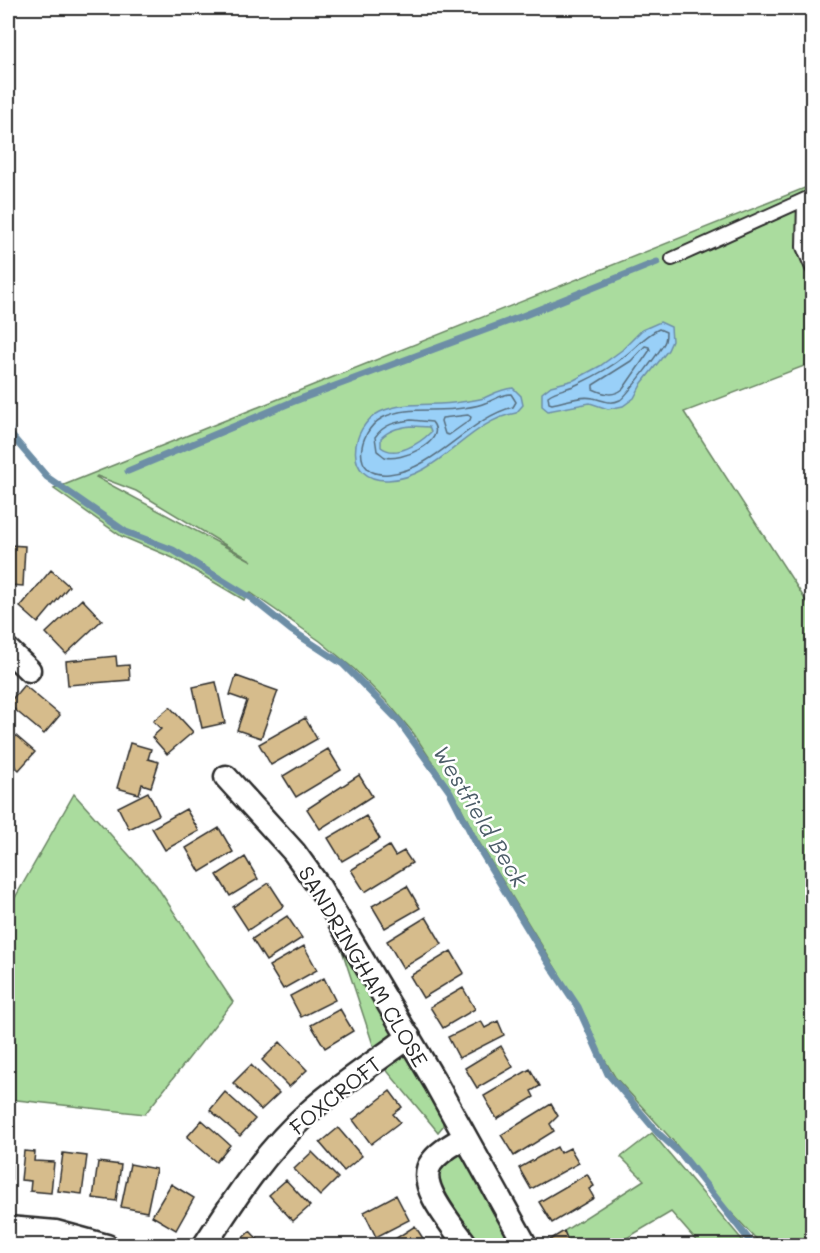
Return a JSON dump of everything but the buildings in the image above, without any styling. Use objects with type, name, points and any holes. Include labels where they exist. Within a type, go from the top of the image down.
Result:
[{"type":"street","points":[[8,650],[29,670]]},
{"type":"street","name":"SANDRINGHAM CLOSE","points":[[226,777],[294,852],[320,888],[409,1037],[526,1245]]},
{"type":"street","name":"FOXCROFT","points":[[204,1245],[248,1179],[282,1139],[310,1111],[409,1037]]},
{"type":"street","points":[[465,1137],[430,1163],[426,1177],[430,1192],[467,1245]]},
{"type":"street","points":[[8,1228],[56,1232],[107,1245]]},
{"type":"lane","points":[[672,259],[808,198]]},
{"type":"lane","points":[[808,198],[803,246],[813,268]]},
{"type":"green space","points":[[812,185],[812,363],[684,412],[812,610],[812,1245],[762,1245],[723,1204],[674,1142],[615,1077],[601,1054],[586,1018],[477,839],[459,803],[414,734],[389,704],[354,669],[320,641],[251,593],[244,600],[173,558],[121,536],[54,489]],"holes":[[[96,477],[136,491],[252,561]]]},
{"type":"green space","points":[[74,794],[156,885],[233,1002],[145,1114],[8,1099],[8,910]]},
{"type":"green space","points":[[335,929],[443,1117],[443,1126],[438,1132],[378,1060]]},
{"type":"green space","points":[[652,1133],[747,1245],[700,1245],[671,1212],[615,1245],[570,1245],[564,1231],[644,1180],[621,1157]]},
{"type":"green space","points":[[460,1155],[473,1168],[517,1245],[478,1245],[440,1185],[438,1167],[446,1158]]},
{"type":"water","points":[[660,322],[671,327],[672,341],[634,398],[623,406],[608,409],[590,403],[548,411],[542,406],[542,393],[551,386],[574,380],[600,366],[622,350],[642,330]]},
{"type":"water","points":[[513,388],[521,396],[523,405],[516,413],[499,418],[483,427],[423,470],[406,477],[388,480],[373,478],[363,472],[358,463],[357,441],[362,429],[380,412],[400,406],[476,400]],"holes":[[[411,426],[429,427],[431,432],[421,441],[407,448],[394,451],[381,447],[381,438],[391,431]]]},
{"type":"waterway","points":[[128,471],[292,402],[520,317],[657,262]]},
{"type":"waterway","name":"Westfield Beck","points":[[8,424],[11,435],[47,477],[126,532],[173,550],[251,598],[291,630],[343,664],[398,720],[450,792],[477,845],[578,1007],[608,1074],[658,1133],[682,1155],[754,1246]]}]
